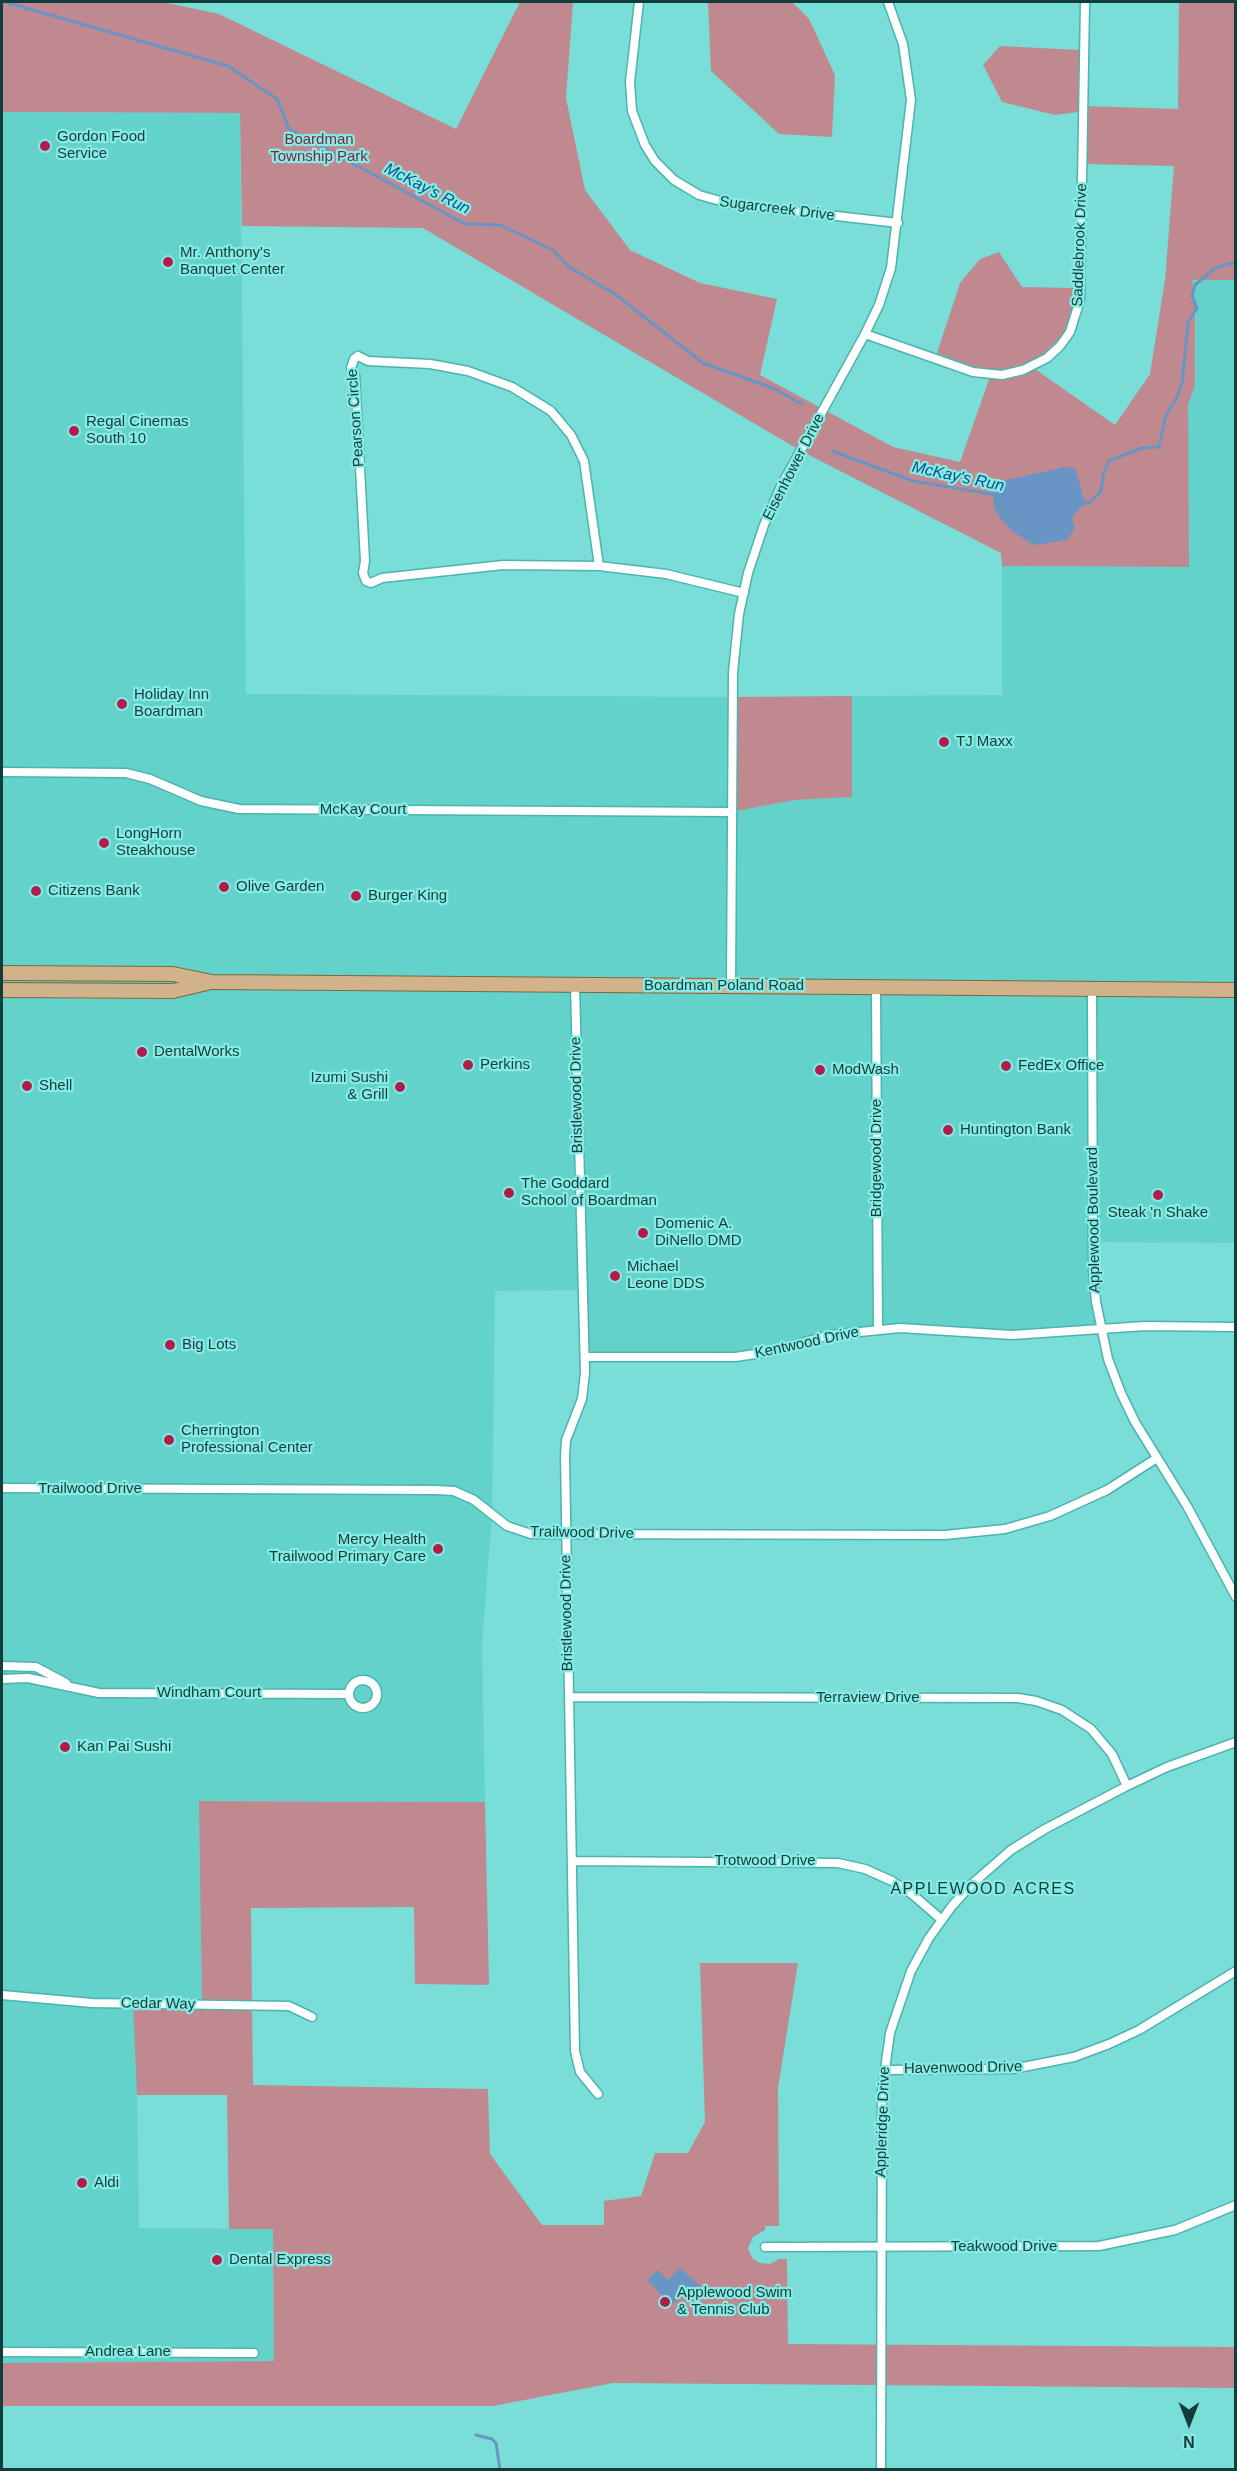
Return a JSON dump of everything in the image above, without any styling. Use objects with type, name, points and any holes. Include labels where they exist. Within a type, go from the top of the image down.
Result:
[{"type":"main road","name":"Boardman Poland Road","points":[[2,973],[173,974],[212,982],[1236,990]]},
{"type":"main road","name":"Boardman Poland Road","points":[[2,990],[173,991],[212,982]]},
{"type":"street","name":"Sugarcreek Drive","points":[[639,2],[630,82],[632,111],[645,145],[655,161],[674,180],[699,195],[731,204],[898,223]]},
{"type":"street","name":"Eisenhower Drive","points":[[731,986],[731,812],[735,638],[744,593],[764,525],[782,486],[865,334],[889,277],[909,127],[910,80],[903,44],[888,2]]},
{"type":"street","name":"Saddlebrook Drive","points":[[865,334],[973,372],[1002,375],[1023,370],[1047,358],[1070,332],[1080,300],[1085,2]]},
{"type":"street","name":"Pearson Circle","points":[[599,566],[584,461],[571,435],[551,411],[512,387],[468,371],[430,364],[368,361],[362,356],[354,359],[351,368],[355,375],[365,561],[363,573],[366,581],[371,583],[382,578],[503,565],[599,566],[666,574],[744,593]]},
{"type":"street","name":"McKay Court","points":[[2,771],[126,773],[150,779],[201,801],[239,809],[731,812]]},
{"type":"street","name":"Bristlewood Drive","points":[[575,985],[585,1357],[582,1399],[565,1449],[576,2059],[580,2072],[598,2094]]},
{"type":"street","name":"Bridgewood Drive","points":[[876,986],[878,1329]]},
{"type":"street","name":"Applewood Boulevard","points":[[1092,988],[1093,1269],[1096,1302],[1108,1359],[1135,1422],[1210,1546],[1236,1597]]},
{"type":"street","name":"Kentwood Drive","points":[[585,1357],[735,1357],[769,1352],[830,1335],[878,1329],[921,1328],[1012,1335],[1152,1325],[1236,1327]]},
{"type":"street","name":"Trailwood Drive","points":[[2,1488],[447,1490],[474,1500],[499,1521],[515,1530],[531,1534],[945,1535],[983,1532],[1029,1523],[1070,1508],[1107,1490],[1157,1458]]},
{"type":"street","name":"Windham Court","points":[[2,1666],[36,1667],[72,1686]]},
{"type":"street","name":"Windham Court","points":[[2,1679],[28,1678],[99,1693],[348,1694]]},
{"type":"street","name":"Terraview Drive","points":[[569,1697],[1006,1698],[1036,1701],[1062,1710],[1091,1729],[1112,1754],[1127,1786]]},
{"type":"street","name":"Appleridge Drive","points":[[881,2469],[882,2091],[890,2033],[902,1992],[921,1952],[942,1920],[972,1884],[1011,1850],[1045,1829],[1127,1786],[1167,1767],[1236,1742]]},
{"type":"street","name":"Trotwood Drive","points":[[572,1861],[816,1861],[838,1863],[865,1869],[892,1881],[913,1895],[942,1920]]},
{"type":"street","name":"Havenwood Drive","points":[[884,2070],[1013,2069],[1074,2057],[1139,2030],[1236,1971]]},
{"type":"street","name":"Cedar Way","points":[[2,1995],[103,2003],[289,2006],[312,2017]]},
{"type":"street","name":"Teakwood Drive","points":[[765,2247],[1100,2246],[1175,2230],[1236,2205]]},
{"type":"street","name":"Andrea Lane","points":[[2,2352],[254,2353]]},
{"type":"shaded area","points":[[2,112],[240,113],[246,694],[732,697],[731,812],[795,800],[852,797],[852,696],[1002,695],[1002,561],[1167,562],[1195,301],[1192,280],[1235,280],[1235,1243],[1093,1242],[1101,1329],[1056,1333],[859,1331],[751,1355],[585,1357],[583,1290],[495,1291],[492,1515],[482,1643],[485,1802],[200,1801],[202,2005],[137,2088],[139,2228],[273,2229],[274,2362],[2,2363]]},
{"type":"shaded area","points":[[1065,467],[1075,468],[1085,502],[1072,518],[1075,528],[1067,540],[1034,545],[1013,532],[1001,519],[994,508],[993,489],[1002,481]]},
{"type":"shaded area","points":[[680,2268],[706,2291],[696,2300],[686,2291],[671,2305],[647,2280],[658,2270],[668,2280]]},
{"type":"green space","name":"Boardman Township Park","points":[[2,2],[163,2],[219,14],[456,129],[520,2],[573,2],[566,98],[585,190],[630,250],[700,283],[777,299],[760,375],[893,447],[960,462],[991,374],[1032,367],[1115,425],[1150,374],[1165,280],[1174,166],[1083,164],[1084,106],[1178,109],[1179,2],[1235,2],[1235,280],[1192,280],[1195,301],[1195,385],[1188,405],[1189,567],[1002,566],[1001,553],[801,451],[423,228],[242,226],[240,113],[2,112]]},
{"type":"green space","points":[[708,2],[792,2],[809,19],[835,75],[832,137],[779,134],[711,71]]},
{"type":"green space","points":[[1000,46],[1079,50],[1078,112],[1055,115],[1002,102],[983,65]]},
{"type":"green space","points":[[999,252],[1022,287],[1075,288],[1072,314],[1062,336],[1043,354],[1025,364],[1002,370],[977,368],[937,353],[960,283],[980,259]]},
{"type":"green space","points":[[852,696],[852,797],[795,800],[731,812],[732,697]]},
{"type":"green space","points":[[199,1801],[485,1802],[489,1985],[415,1984],[414,1907],[251,1908],[253,2085],[488,2089],[490,2154],[542,2225],[604,2225],[604,2201],[641,2196],[655,2153],[688,2153],[705,2122],[700,1963],[798,1963],[778,2088],[779,2226],[765,2226],[765,2230],[753,2237],[748,2248],[752,2258],[760,2263],[770,2264],[779,2259],[787,2259],[788,2344],[1235,2347],[1236,2388],[613,2383],[493,2406],[2,2406],[2,2363],[274,2361],[273,2229],[229,2229],[227,2095],[137,2095],[133,2004],[202,2004]]},
{"type":"waterway","name":"McKay's Run","points":[[5,2],[228,66],[277,99],[289,129],[465,224],[500,225],[553,250],[569,267],[615,294],[703,363],[773,388],[802,404]]},
{"type":"waterway","name":"McKay's Run","points":[[1081,505],[1090,502],[1101,491],[1104,472],[1109,461],[1141,448],[1159,447],[1166,415],[1182,384],[1188,322],[1197,308],[1192,296],[1195,285],[1215,268],[1236,262]]},
{"type":"waterway","name":"McKay's Run","points":[[832,451],[913,481],[996,495]]},
{"type":"waterway","points":[[476,2435],[492,2439],[496,2443],[500,2470]]},
{"type":"place","name":"Gordon Food Service","points":[[45,146]]},
{"type":"place","name":"Mr. Anthony's Banquet Center","points":[[168,262]]},
{"type":"place","name":"Regal Cinemas South 10","points":[[74,431]]},
{"type":"place","name":"Holiday Inn Boardman","points":[[122,704]]},
{"type":"place","name":"TJ Maxx","points":[[944,742]]},
{"type":"place","name":"LongHorn Steakhouse","points":[[104,843]]},
{"type":"place","name":"Olive Garden","points":[[224,887]]},
{"type":"place","name":"Citizens Bank","points":[[36,891]]},
{"type":"place","name":"Burger King","points":[[356,896]]},
{"type":"place","name":"DentalWorks","points":[[142,1052]]},
{"type":"place","name":"Perkins","points":[[468,1065]]},
{"type":"place","name":"FedEx Office","points":[[1006,1066]]},
{"type":"place","name":"ModWash","points":[[820,1070]]},
{"type":"place","name":"Shell","points":[[27,1086]]},
{"type":"place","name":"Izumi Sushi & Grill","points":[[400,1087]]},
{"type":"place","name":"Huntington Bank","points":[[948,1130]]},
{"type":"place","name":"The Goddard School of Boardman","points":[[509,1193]]},
{"type":"place","name":"Steak 'n Shake","points":[[1158,1195]]},
{"type":"place","name":"Domenic A. DiNello DMD","points":[[643,1233]]},
{"type":"place","name":"Michael Leone DDS","points":[[615,1276]]},
{"type":"place","name":"Big Lots","points":[[170,1345]]},
{"type":"place","name":"Cherrington Professional Center","points":[[169,1440]]},
{"type":"place","name":"Mercy Health Trailwood Primary Care","points":[[438,1549]]},
{"type":"place","name":"Kan Pai Sushi","points":[[65,1747]]},
{"type":"place","name":"Aldi","points":[[82,2183]]},
{"type":"place","name":"Dental Express","points":[[217,2260]]},
{"type":"place","name":"Applewood Swim & Tennis Club","points":[[665,2302]]},
{"type":"district","name":"APPLEWOOD ACRES","points":[[983,1890]]}]
